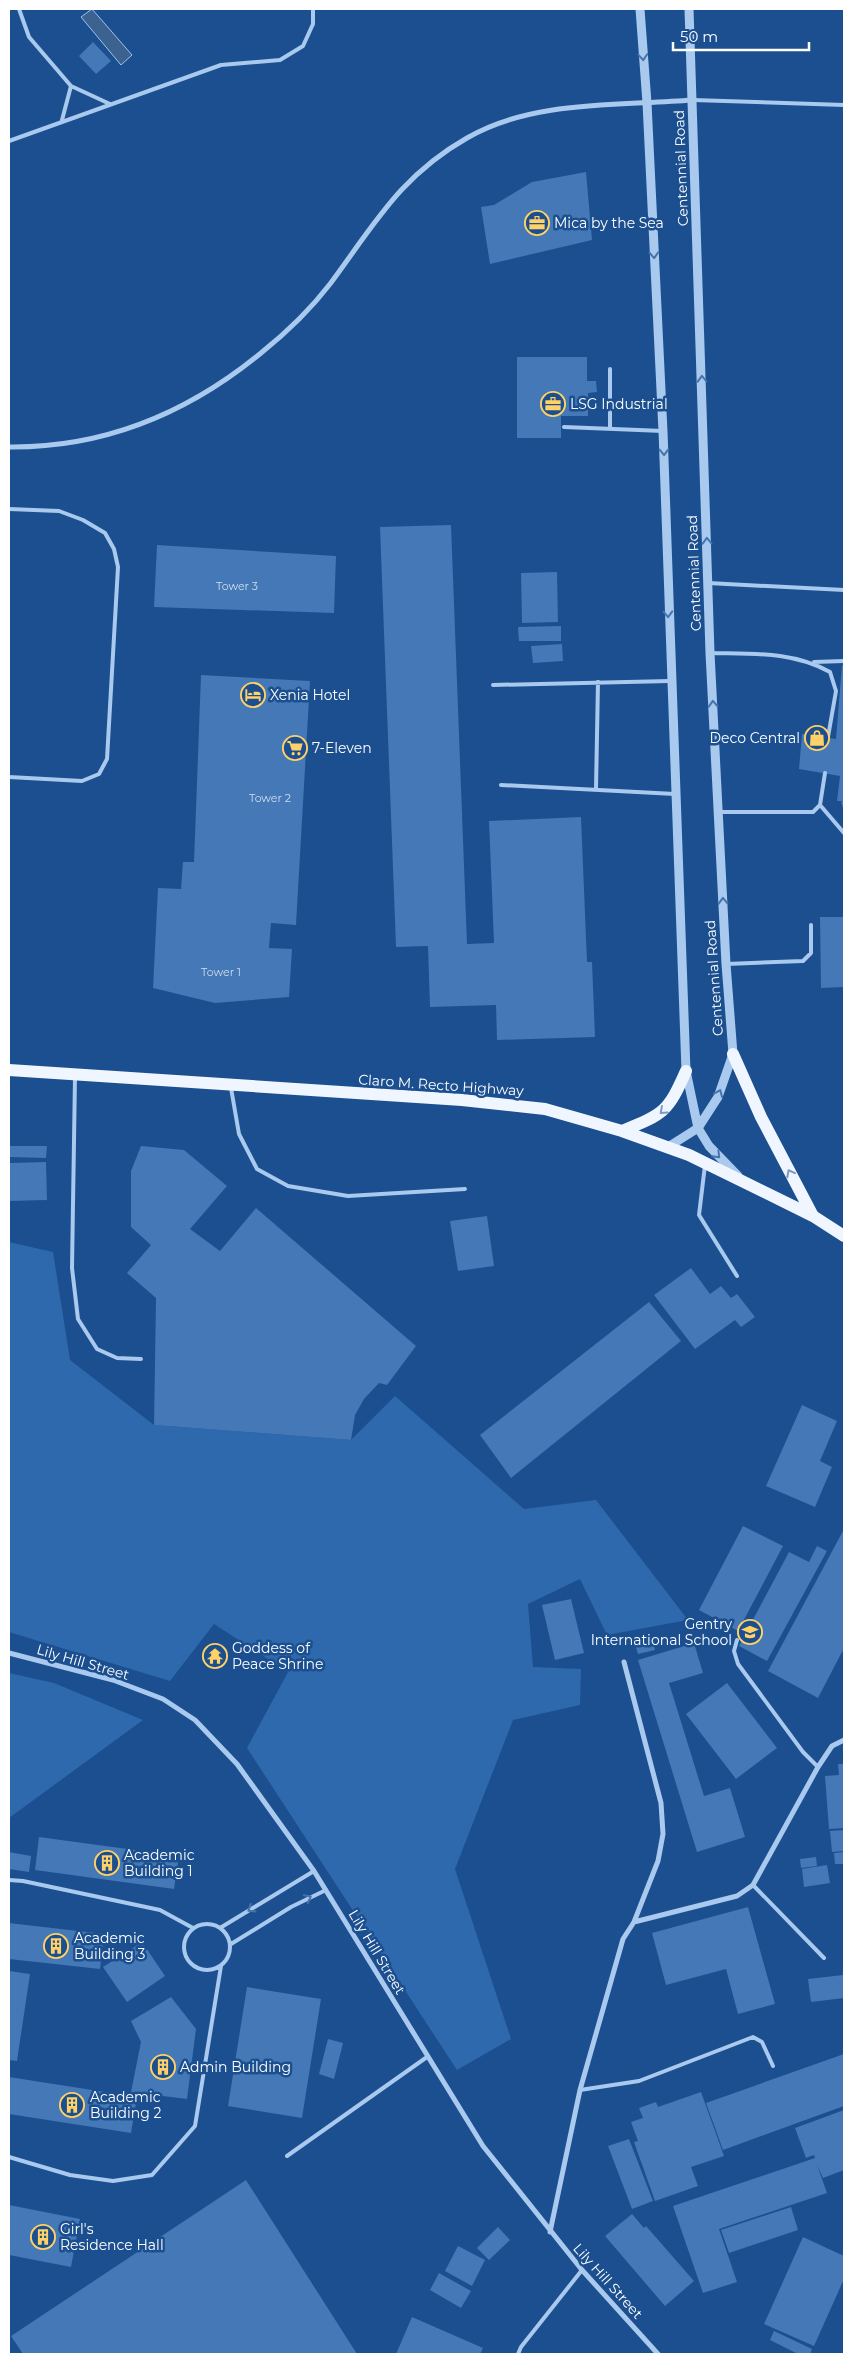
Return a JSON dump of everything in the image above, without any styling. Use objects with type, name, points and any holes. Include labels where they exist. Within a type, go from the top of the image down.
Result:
[{"type":"main road","points":[[733,1054],[762,1117],[813,1216]]},
{"type":"main road","name":"Claro M. Recto Highway","points":[[9,1070],[519,1105],[545,1109],[622,1131],[706,1163],[740,1178],[813,1216],[844,1236]]},
{"type":"main road","points":[[622,1131],[664,1112],[674,1099],[686,1071]]},
{"type":"street","name":"Centennial Road","points":[[640,9],[647,103],[663,431],[670,681],[677,794],[686,1071],[698,1128],[709,1146],[740,1178]]},
{"type":"street","name":"Centennial Road","points":[[668,1147],[698,1128],[718,1097],[733,1054],[726,964],[710,652],[689,9]]},
{"type":"street","points":[[9,447],[49,446],[110,436],[145,424],[180,408],[237,373],[287,331],[328,286],[390,200],[415,174],[467,137],[499,123],[531,113],[693,100]]},
{"type":"street","name":"Lily Hill Street","points":[[9,1654],[113,1680],[163,1699],[195,1720],[237,1764],[314,1871],[483,2146],[550,2232],[658,2354]]},
{"type":"street","points":[[550,2232],[580,2090],[623,1939],[634,1922],[658,1861],[663,1834],[661,1803],[624,1662]]},
{"type":"street","points":[[634,1922],[737,1896],[754,1885],[818,1767],[832,1746],[844,1740]]},
{"type":"lane","points":[[19,9],[29,37],[71,86],[110,104]]},
{"type":"lane","points":[[9,141],[62,120],[220,65],[280,60],[303,46],[313,24],[313,9]]},
{"type":"lane","points":[[62,120],[71,86]]},
{"type":"lane","points":[[693,100],[844,105]]},
{"type":"lane","points":[[610,368],[610,428]]},
{"type":"lane","points":[[564,426],[663,431]]},
{"type":"lane","points":[[9,508],[59,510],[83,520],[105,533],[114,549],[118,567],[107,759],[98,774],[82,781],[9,777]]},
{"type":"lane","points":[[708,583],[844,590]]},
{"type":"lane","points":[[710,652],[781,654],[812,662],[830,672],[836,691],[828,737]]},
{"type":"lane","points":[[812,662],[844,661]]},
{"type":"lane","points":[[493,685],[670,681]]},
{"type":"lane","points":[[596,789],[598,682]]},
{"type":"lane","points":[[718,812],[814,812],[820,805],[825,773]]},
{"type":"lane","points":[[501,785],[677,794]]},
{"type":"lane","points":[[820,805],[844,833]]},
{"type":"lane","points":[[726,964],[803,961],[811,953],[811,925]]},
{"type":"lane","points":[[75,1075],[72,1268],[78,1319],[97,1349],[117,1358],[141,1358]]},
{"type":"lane","points":[[231,1086],[239,1134],[257,1169],[288,1186],[348,1196],[464,1189]]},
{"type":"lane","points":[[706,1163],[699,1215],[737,1276]]},
{"type":"lane","points":[[737,1640],[734,1651],[738,1664],[802,1752],[818,1767]]},
{"type":"lane","points":[[220,1928],[314,1871]]},
{"type":"lane","points":[[9,1880],[23,1881],[160,1910],[193,1928]]},
{"type":"lane","points":[[754,1885],[824,1958]]},
{"type":"lane","points":[[230,1944],[291,1907],[326,1890]]},
{"type":"lane","points":[[200,1924],[208,1924],[220,1928],[228,1937],[230,1944],[227,1960],[221,1966],[206,1970],[198,1968],[186,1957],[184,1942],[193,1928],[200,1924]]},
{"type":"lane","points":[[9,2158],[70,2175],[113,2181],[152,2174],[195,2126],[221,1966]]},
{"type":"lane","points":[[580,2090],[639,2080],[752,2037],[762,2042],[774,2066]]},
{"type":"lane","points":[[287,2156],[427,2056]]},
{"type":"lane","points":[[518,2354],[521,2347],[582,2270]]},
{"type":"shaded area","points":[[92,9],[132,55],[121,65],[81,17]]},
{"type":"shaded area","points":[[9,1242],[53,1252],[70,1360],[154,1425],[351,1440],[395,1396],[524,1509],[596,1500],[688,1620],[607,1635],[580,1579],[528,1604],[533,1667],[581,1669],[580,1705],[513,1720],[455,1869],[511,2039],[457,2070],[247,1748],[288,1672],[214,1624],[170,1681],[9,1632]]},
{"type":"shaded area","points":[[9,1673],[54,1683],[143,1720],[9,1818]]},
{"type":"building","points":[[93,42],[111,61],[96,74],[79,56]]},
{"type":"building","name":"Mica by the Sea","points":[[586,172],[592,240],[490,264],[481,207],[494,205],[532,182]]},
{"type":"building","name":"LSG Industrial","points":[[517,357],[587,357],[587,381],[596,381],[597,392],[588,393],[588,416],[561,416],[561,438],[517,438]]},
{"type":"building","points":[[451,525],[467,944],[494,943],[489,821],[581,817],[587,962],[592,962],[595,1037],[497,1040],[496,1005],[430,1007],[428,946],[396,947],[380,527]]},
{"type":"building","points":[[157,545],[336,556],[334,613],[154,607]]},
{"type":"building","points":[[557,572],[558,622],[522,623],[521,573]]},
{"type":"building","points":[[561,626],[561,641],[519,641],[518,627]]},
{"type":"building","points":[[562,644],[563,661],[533,663],[531,646]]},
{"type":"building","name":"Deco Central","points":[[842,665],[844,666],[844,811],[841,802],[843,801],[837,801],[840,776],[799,769],[802,734],[836,739]]},
{"type":"building","points":[[201,675],[310,681],[296,925],[271,923],[269,948],[292,949],[289,997],[215,1003],[153,988],[158,888],[181,889],[183,862],[194,862]]},
{"type":"building","points":[[820,917],[844,917],[844,987],[821,988]]},
{"type":"building","points":[[9,1146],[47,1146],[46,1158],[9,1157]]},
{"type":"building","points":[[141,1146],[184,1150],[227,1186],[190,1229],[220,1251],[256,1208],[416,1346],[387,1385],[379,1383],[364,1399],[355,1415],[351,1440],[154,1425],[156,1298],[127,1273],[151,1245],[131,1227],[131,1171]]},
{"type":"building","points":[[46,1162],[47,1200],[9,1201],[9,1163]]},
{"type":"building","points":[[487,1216],[494,1266],[458,1271],[450,1221]]},
{"type":"building","points":[[691,1268],[710,1294],[721,1286],[731,1298],[737,1294],[755,1317],[741,1327],[735,1320],[695,1349],[654,1295]]},
{"type":"building","points":[[649,1302],[681,1341],[511,1478],[480,1435]]},
{"type":"building","points":[[802,1405],[837,1421],[820,1461],[832,1467],[815,1507],[766,1486]]},
{"type":"building","points":[[743,1526],[783,1546],[738,1631],[699,1610]]},
{"type":"building","points":[[844,1529],[844,1648],[818,1698],[768,1671]]},
{"type":"building","points":[[817,1546],[827,1551],[767,1661],[739,1646],[789,1552],[809,1562]]},
{"type":"building","points":[[571,1599],[584,1653],[555,1660],[542,1605]]},
{"type":"building","points":[[652,1636],[655,1650],[638,1654],[634,1641]]},
{"type":"building","points":[[694,1643],[703,1673],[669,1683],[704,1796],[730,1788],[745,1837],[697,1852],[638,1660]]},
{"type":"building","points":[[727,1683],[777,1748],[736,1779],[686,1714]]},
{"type":"building","points":[[838,1764],[844,1764],[844,1828],[829,1829],[825,1776],[839,1775]]},
{"type":"building","points":[[844,1830],[844,1851],[832,1852],[830,1831]]},
{"type":"building","name":"Academic Building 1","points":[[39,1837],[179,1856],[174,1889],[35,1870]]},
{"type":"building","points":[[9,1852],[31,1856],[29,1872],[9,1869]]},
{"type":"building","points":[[844,1852],[844,1864],[835,1864],[834,1853]]},
{"type":"building","points":[[816,1857],[817,1866],[801,1868],[800,1859]]},
{"type":"building","points":[[827,1865],[830,1883],[804,1887],[802,1869]]},
{"type":"building","points":[[748,1907],[775,2004],[738,2014],[726,1969],[666,1985],[652,1933]]},
{"type":"building","name":"Academic Building 3","points":[[9,1923],[104,1934],[100,1969],[9,1959]]},
{"type":"building","points":[[142,1942],[165,1976],[127,2002],[103,1967]]},
{"type":"building","points":[[9,1971],[30,1974],[17,2061],[9,2060]]},
{"type":"building","points":[[843,1975],[844,1998],[811,2002],[808,1979]]},
{"type":"building","points":[[247,1987],[321,1999],[302,2118],[228,2106]]},
{"type":"building","name":"Admin Building","points":[[171,1997],[196,2029],[187,2099],[131,2092],[141,2042],[131,2021]]},
{"type":"building","points":[[328,2039],[343,2043],[334,2079],[319,2074]]},
{"type":"building","points":[[844,2054],[844,2106],[723,2150],[706,2103]]},
{"type":"building","name":"Academic Building 2","points":[[9,2077],[137,2097],[131,2133],[9,2114]]},
{"type":"building","points":[[701,2092],[724,2156],[691,2167],[698,2186],[655,2201],[634,2142],[638,2141],[631,2122],[643,2118],[639,2108],[656,2102],[658,2107]]},
{"type":"building","points":[[844,2110],[844,2170],[823,2178],[817,2165],[827,2193],[719,2229],[737,2282],[703,2293],[673,2206],[815,2158],[814,2155],[806,2158],[795,2128]]},
{"type":"building","points":[[629,2139],[653,2201],[632,2209],[608,2146]]},
{"type":"building","points":[[246,2180],[357,2354],[23,2354],[11,2336]]},
{"type":"building","name":"Girl's Residence Hall","points":[[9,2205],[80,2219],[71,2267],[9,2255]]},
{"type":"building","points":[[791,2207],[798,2230],[729,2253],[721,2230]]},
{"type":"building","points":[[632,2214],[644,2228],[646,2226],[694,2281],[665,2306],[605,2236]]},
{"type":"building","points":[[498,2227],[510,2240],[489,2260],[477,2248]]},
{"type":"building","points":[[803,2237],[844,2256],[844,2279],[814,2346],[764,2324]]},
{"type":"building","points":[[458,2246],[485,2260],[472,2286],[445,2271]]},
{"type":"building","points":[[439,2273],[471,2291],[461,2308],[430,2290]]},
{"type":"building","points":[[412,2317],[483,2348],[480,2354],[396,2354]]},
{"type":"building","points":[[774,2331],[812,2349],[810,2354],[798,2354],[770,2340]]},
{"type":"place","name":"Mica by the Sea","points":[[537,223]]},
{"type":"place","name":"LSG Industrial","points":[[553,404]]},
{"type":"place","name":"Xenia Hotel","points":[[253,695]]},
{"type":"place","name":"Deco Central","points":[[817,738]]},
{"type":"place","name":"7-Eleven","points":[[295,748]]},
{"type":"place","name":"Gentry International School","points":[[750,1632]]},
{"type":"place","name":"Goddess of Peace Shrine","points":[[215,1656]]},
{"type":"place","name":"Academic Building 1","points":[[107,1863]]},
{"type":"place","name":"Academic Building 3","points":[[56,1946]]},
{"type":"place","name":"Admin Building","points":[[163,2067]]},
{"type":"place","name":"Academic Building 2","points":[[72,2105]]},
{"type":"place","name":"Girl's Residence Hall","points":[[43,2237]]}]
